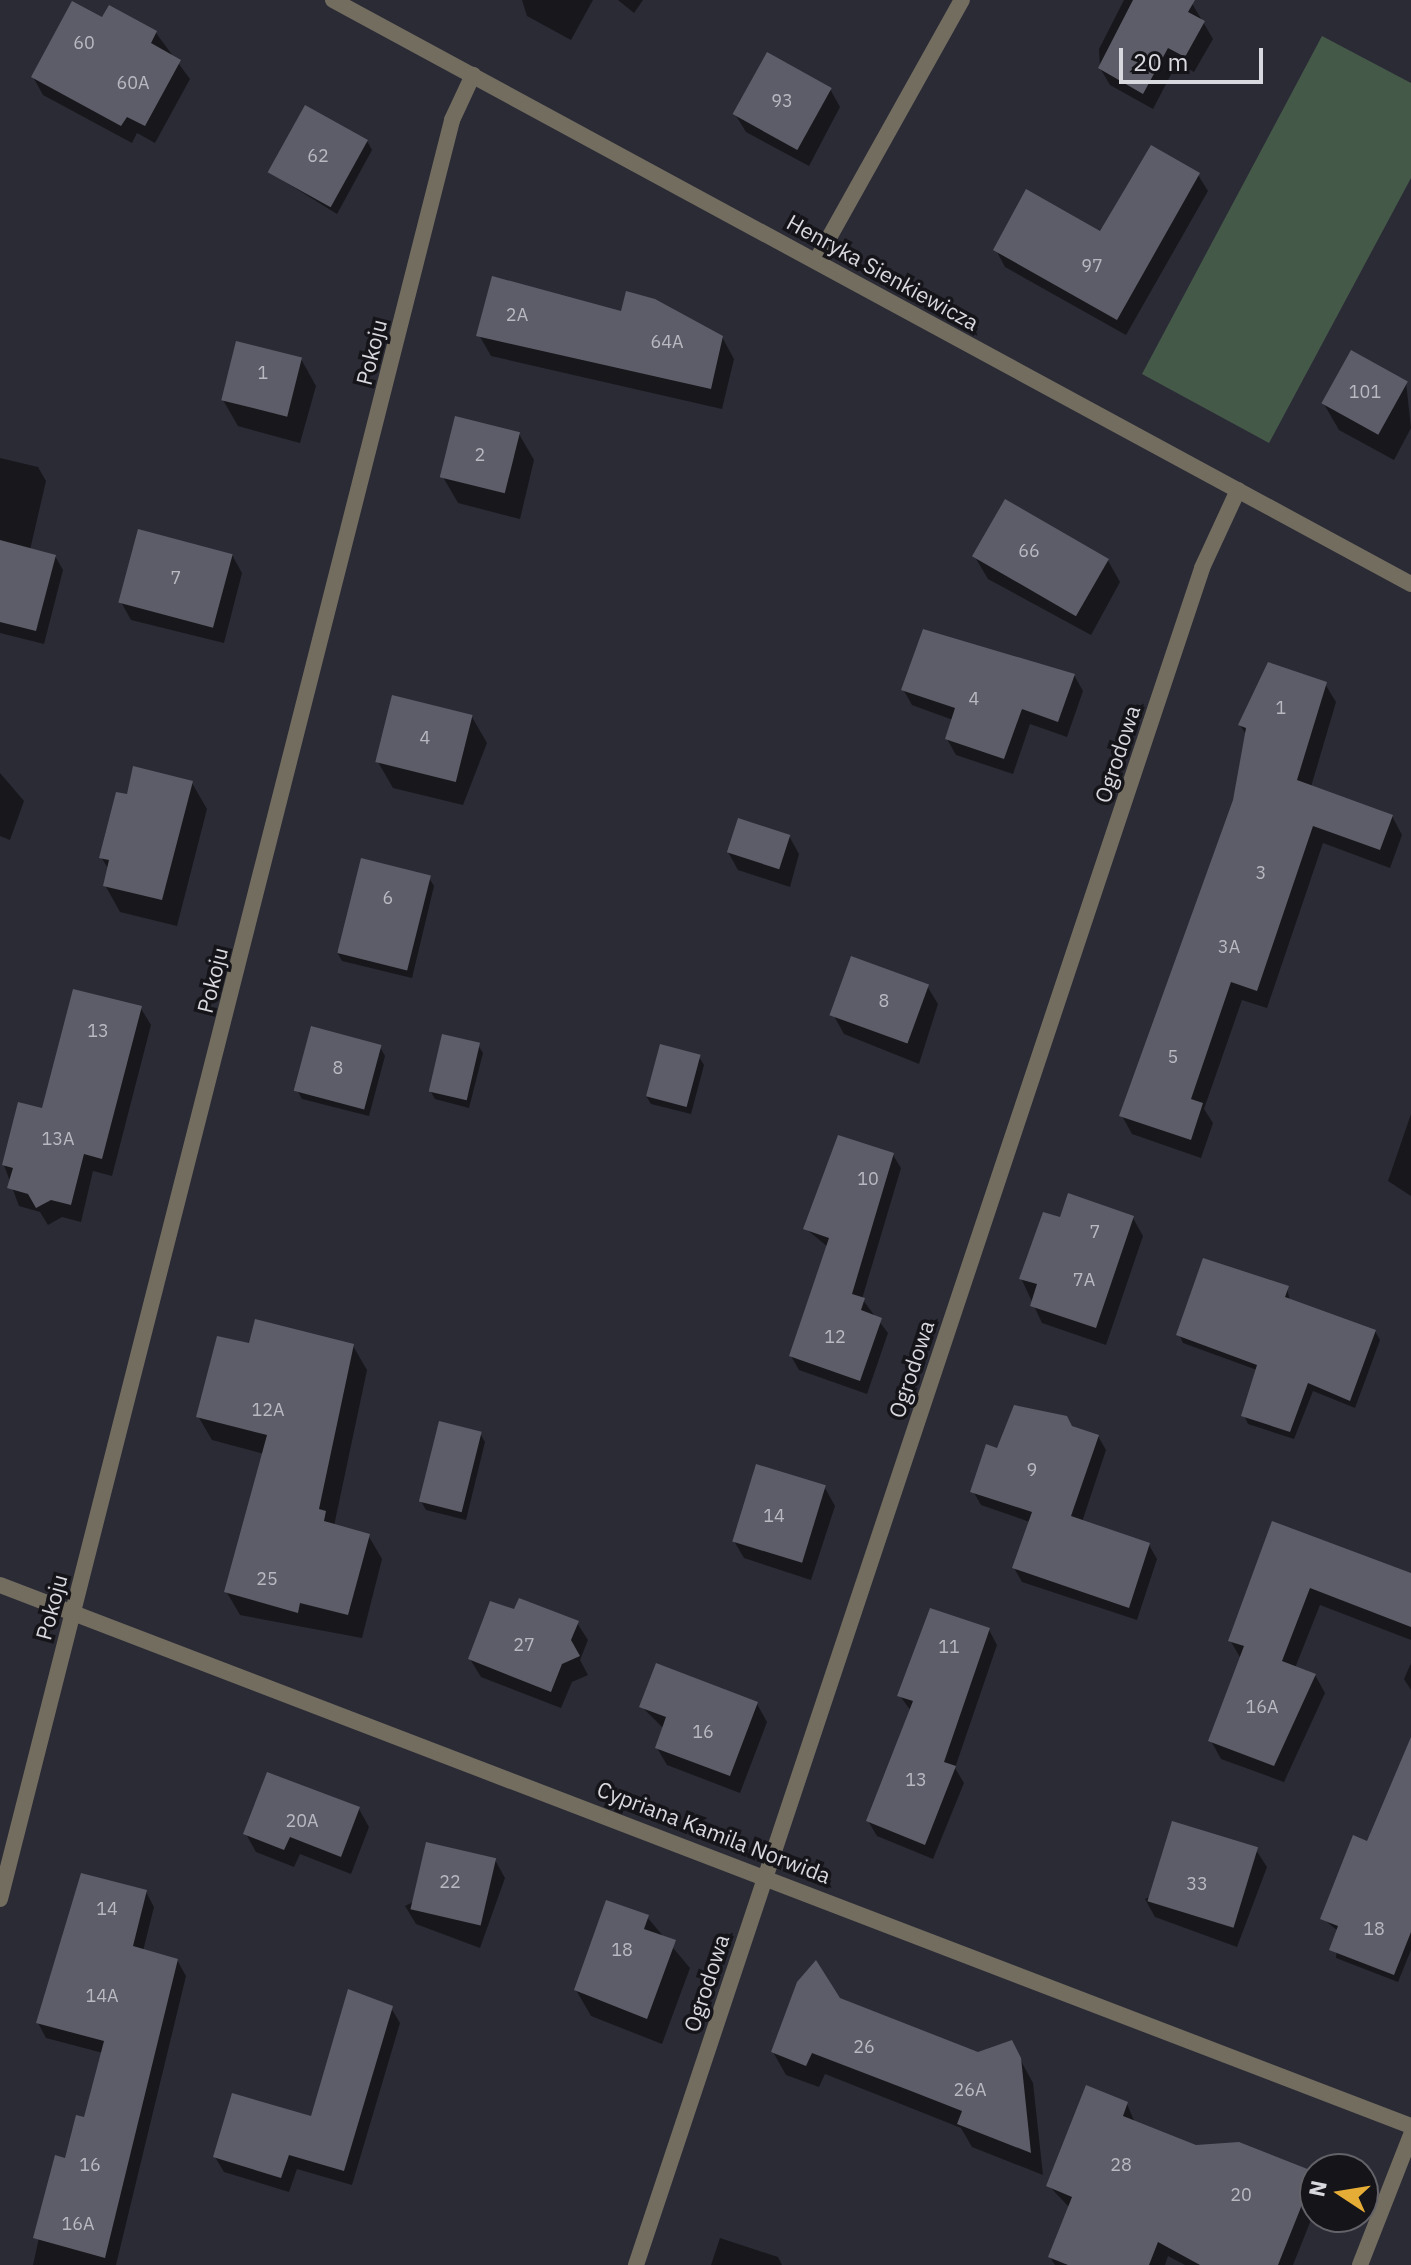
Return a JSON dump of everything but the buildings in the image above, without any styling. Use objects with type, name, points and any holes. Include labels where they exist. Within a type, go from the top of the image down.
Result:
[{"type":"street","name":"Henryka Sienkiewicza","points":[[333,0],[1411,584]]},
{"type":"street","points":[[816,261],[962,0]]},
{"type":"street","name":"Pokoju","points":[[0,1899],[452,120],[473,75]]},
{"type":"street","name":"Ogrodowa","points":[[636,2265],[1202,568],[1238,490]]},
{"type":"street","name":"Cypriana Kamila Norwida","points":[[0,1585],[766,1875],[1411,2126]]},
{"type":"street","points":[[1360,2265],[1411,2135]]},
{"type":"green space","points":[[1322,36],[1411,83],[1411,178],[1269,443],[1142,374]]}]
